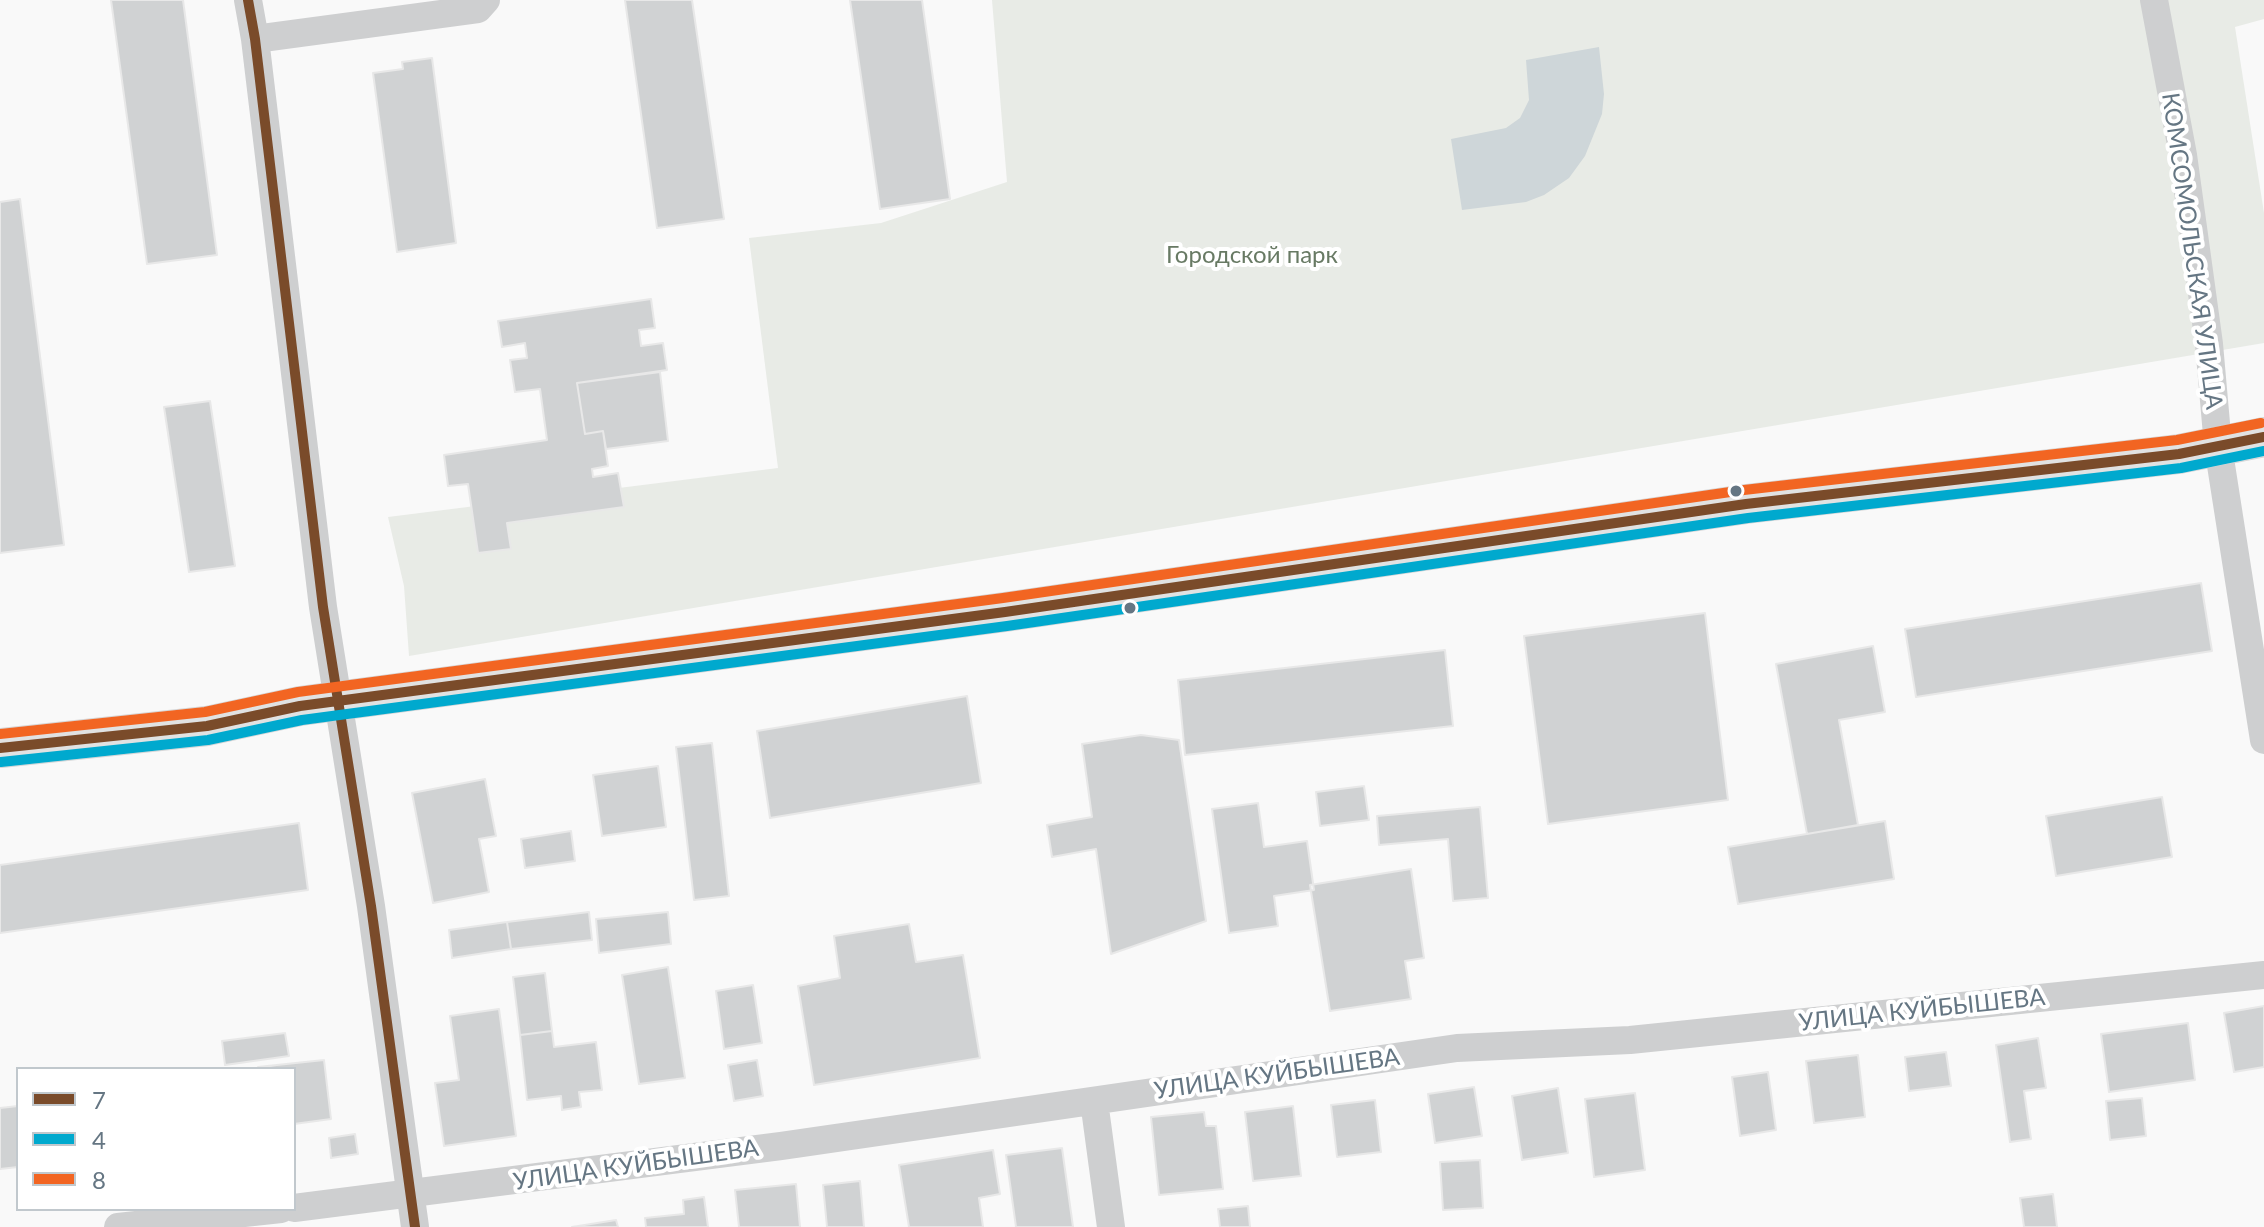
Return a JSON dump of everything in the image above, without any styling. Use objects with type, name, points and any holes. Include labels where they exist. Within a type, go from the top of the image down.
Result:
[{"type":"street","points":[[248,0],[323,607],[371,906],[415,1227]]},
{"type":"street","points":[[255,39],[478,9],[486,0]]},
{"type":"street","name":"КОМСОМОЛЬСКАЯ УЛИЦА","points":[[2154,0],[2183,155],[2209,344],[2218,446],[2264,740]]},
{"type":"street","points":[[0,748],[207,726],[300,706],[1005,612],[1746,504],[2179,454],[2264,437]]},
{"type":"street","name":"УЛИЦА КУЙБЫШЕВА","points":[[296,1208],[411,1195],[1457,1048],[1630,1040],[2264,975]]},
{"type":"street","points":[[1094,1101],[1111,1227]]},
{"type":"street","points":[[118,1227],[263,1211]]},
{"type":"green space","name":"Городской парк","points":[[992,0],[2264,0],[2264,19],[2235,27],[2264,213],[2264,343],[409,656],[404,586],[388,517],[778,468],[749,238],[881,223],[1007,182]]},
{"type":"shaded area","points":[[1599,47],[1604,94],[1602,114],[1585,156],[1569,178],[1544,195],[1526,202],[1462,210],[1451,139],[1506,128],[1520,118],[1529,100],[1526,60]]},
{"type":"building","points":[[111,0],[183,0],[217,255],[147,264]]},
{"type":"building","points":[[625,0],[692,0],[724,219],[657,228]]},
{"type":"building","points":[[850,0],[922,0],[950,199],[880,209]]},
{"type":"building","points":[[432,58],[456,243],[397,252],[373,73],[403,69],[402,62]]},
{"type":"building","points":[[20,199],[64,545],[0,553],[0,202]]},
{"type":"building","points":[[651,299],[655,328],[639,330],[641,346],[663,343],[667,370],[577,383],[585,434],[603,431],[608,466],[592,469],[593,477],[618,473],[624,507],[507,523],[511,549],[478,553],[468,484],[448,486],[444,455],[547,440],[540,389],[515,392],[510,360],[527,358],[525,343],[502,347],[498,321]]},
{"type":"building","points":[[660,372],[668,441],[606,449],[603,431],[585,434],[577,383]]},
{"type":"building","points":[[210,401],[235,566],[189,572],[164,407]]},
{"type":"building","points":[[2201,583],[2212,651],[1916,697],[1905,629]]},
{"type":"building","points":[[1705,613],[1728,800],[1548,824],[1524,636]]},
{"type":"building","points":[[1873,646],[1885,712],[1839,720],[1858,825],[1807,834],[1776,664]]},
{"type":"building","points":[[1445,650],[1453,726],[1185,755],[1178,680]]},
{"type":"building","points":[[967,696],[981,783],[770,818],[757,731]]},
{"type":"building","points":[[1141,735],[1179,740],[1206,921],[1111,954],[1096,849],[1052,857],[1047,825],[1092,817],[1082,744]]},
{"type":"building","points":[[712,743],[729,896],[694,900],[676,747]]},
{"type":"building","points":[[658,766],[666,827],[602,836],[593,775]]},
{"type":"building","points":[[485,779],[496,836],[479,839],[489,892],[433,903],[412,793]]},
{"type":"building","points":[[1364,786],[1369,820],[1320,826],[1316,792]]},
{"type":"building","points":[[2162,797],[2172,857],[2056,876],[2046,816]]},
{"type":"building","points":[[1258,803],[1264,847],[1307,841],[1314,890],[1274,896],[1278,926],[1229,933],[1212,809]]},
{"type":"building","points":[[1480,807],[1488,898],[1453,901],[1448,839],[1379,845],[1377,816]]},
{"type":"building","points":[[1885,821],[1894,879],[1738,904],[1728,847]]},
{"type":"building","points":[[299,823],[308,890],[0,933],[0,865]]},
{"type":"building","points":[[571,831],[575,861],[525,868],[521,839]]},
{"type":"building","points":[[1411,869],[1424,958],[1405,961],[1411,999],[1330,1011],[1310,885]]},
{"type":"building","points":[[589,912],[592,940],[511,949],[507,922]]},
{"type":"building","points":[[668,912],[671,944],[599,953],[596,919]]},
{"type":"building","points":[[507,922],[511,949],[452,958],[449,930]]},
{"type":"building","points":[[909,924],[916,962],[963,955],[980,1058],[814,1085],[798,986],[840,978],[834,936]]},
{"type":"building","points":[[668,967],[685,1078],[639,1084],[622,975]]},
{"type":"building","points":[[545,973],[552,1031],[520,1035],[513,977]]},
{"type":"building","points":[[753,985],[762,1043],[724,1049],[716,991]]},
{"type":"building","points":[[2264,1006],[2264,1067],[2234,1072],[2224,1013]]},
{"type":"building","points":[[499,1009],[516,1136],[444,1146],[435,1083],[459,1080],[450,1016]]},
{"type":"building","points":[[2188,1023],[2195,1080],[2109,1092],[2101,1034]]},
{"type":"building","points":[[552,1031],[554,1047],[596,1042],[602,1090],[579,1092],[581,1107],[562,1110],[561,1096],[527,1100],[520,1035]]},
{"type":"building","points":[[285,1033],[289,1056],[225,1065],[222,1041]]},
{"type":"building","points":[[2038,1038],[2046,1088],[2024,1091],[2031,1139],[2010,1142],[1996,1045]]},
{"type":"building","points":[[1946,1052],[1951,1086],[1909,1091],[1905,1057]]},
{"type":"building","points":[[1858,1055],[1865,1117],[1814,1123],[1806,1061]]},
{"type":"building","points":[[324,1060],[331,1119],[296,1124],[296,1067],[258,1067]]},
{"type":"building","points":[[757,1060],[763,1096],[734,1101],[728,1065]]},
{"type":"building","points":[[1768,1072],[1776,1130],[1740,1136],[1732,1077]]},
{"type":"building","points":[[1474,1087],[1482,1136],[1435,1143],[1428,1094]]},
{"type":"building","points":[[1558,1088],[1568,1153],[1522,1160],[1512,1096]]},
{"type":"building","points":[[1635,1093],[1645,1170],[1594,1177],[1585,1099]]},
{"type":"building","points":[[2142,1098],[2146,1136],[2110,1140],[2106,1101]]},
{"type":"building","points":[[1375,1100],[1381,1152],[1337,1157],[1331,1105]]},
{"type":"building","points":[[16,1106],[16,1167],[0,1169],[0,1108]]},
{"type":"building","points":[[1293,1106],[1301,1176],[1253,1181],[1245,1112]]},
{"type":"building","points":[[1204,1112],[1206,1126],[1216,1126],[1223,1189],[1159,1195],[1151,1117]]},
{"type":"building","points":[[355,1134],[358,1154],[331,1158],[329,1138]]},
{"type":"building","points":[[1062,1148],[1073,1227],[1016,1227],[1006,1155]]},
{"type":"building","points":[[993,1150],[1000,1194],[979,1198],[983,1227],[909,1227],[899,1165]]},
{"type":"building","points":[[1480,1160],[1483,1208],[1443,1210],[1440,1162]]},
{"type":"building","points":[[860,1181],[864,1227],[827,1227],[823,1185]]},
{"type":"building","points":[[796,1184],[800,1227],[739,1227],[735,1190]]},
{"type":"building","points":[[2053,1194],[2057,1227],[2024,1227],[2020,1198]]},
{"type":"building","points":[[704,1197],[708,1227],[646,1227],[645,1218],[684,1214],[683,1200]]},
{"type":"building","points":[[1248,1206],[1250,1227],[1220,1227],[1218,1209]]},
{"type":"building","points":[[616,1220],[618,1227],[572,1227]]},
{"type":"transit line","name":"7","points":[[248,0],[323,607],[371,906],[415,1227]]},
{"type":"transit line","name":"8","points":[[0,734],[205,712],[298,692],[1003,598],[1744,490],[2177,440],[2261,423]]},
{"type":"transit line","name":"7","points":[[0,748],[207,726],[300,706],[1005,612],[1746,504],[2179,454],[2264,437]]},
{"type":"transit line","name":"4","points":[[1,762],[208,740],[302,720],[1007,626],[1748,518],[2181,468],[2264,451]]}]
